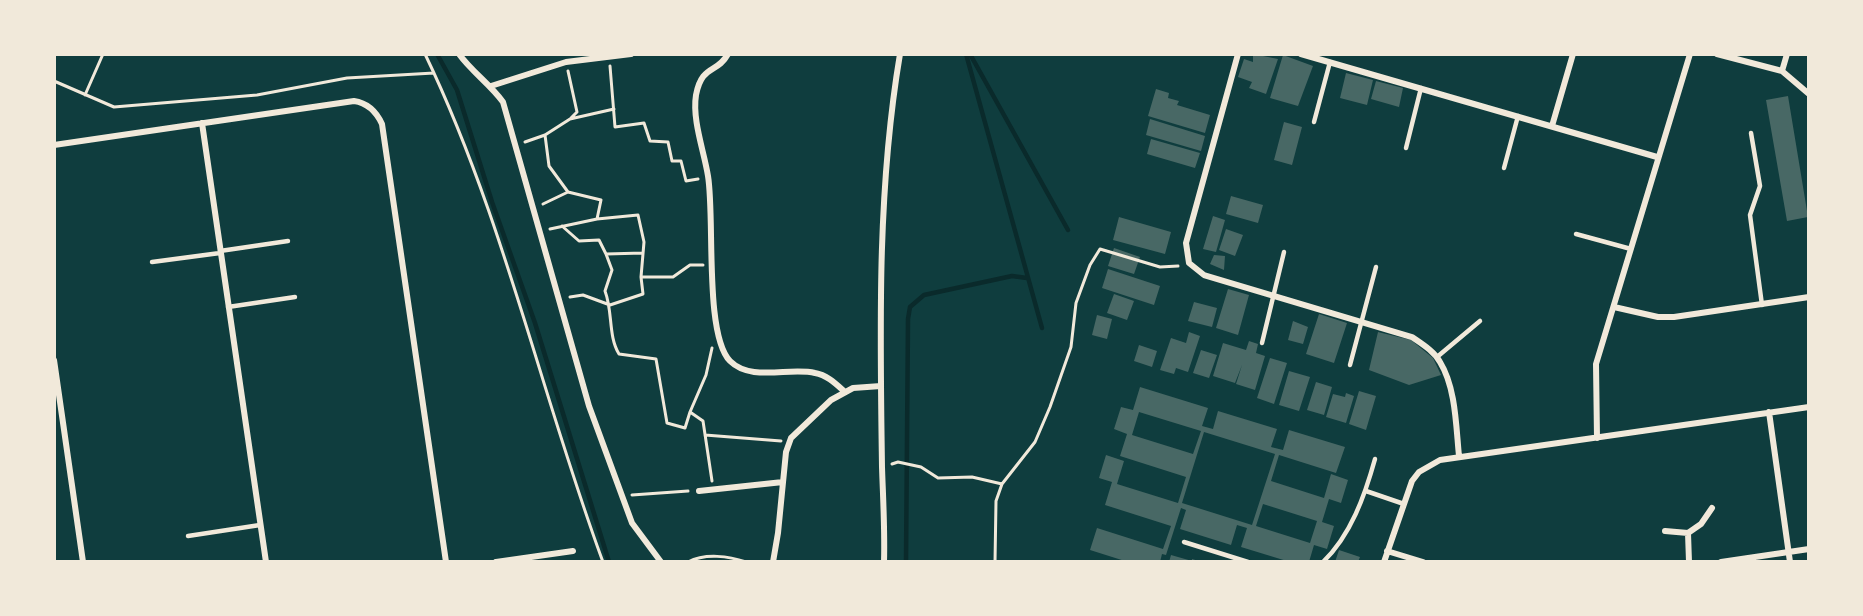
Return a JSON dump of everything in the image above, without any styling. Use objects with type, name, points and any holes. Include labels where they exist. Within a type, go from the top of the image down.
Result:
[{"type":"street","points":[[459,54],[468,66],[491,86],[503,102],[589,406],[632,523],[661,562]]},
{"type":"street","points":[[491,86],[566,62],[598,55],[631,54]]},
{"type":"street","points":[[728,54],[703,75],[696,98],[713,219],[712,265],[715,317],[719,340],[729,360],[737,366],[773,373],[817,373],[832,380],[845,392]]},
{"type":"street","points":[[884,562],[881,386],[885,169],[890,116],[900,54]]},
{"type":"street","points":[[1238,54],[1186,243],[1189,263],[1204,275],[1412,337],[1437,357],[1449,380],[1460,456]]},
{"type":"street","points":[[1301,54],[1326,59],[1657,157]]},
{"type":"street","points":[[1552,126],[1574,54]]},
{"type":"street","points":[[1598,438],[1596,364],[1690,54]]},
{"type":"street","points":[[1717,54],[1782,71],[1809,94]]},
{"type":"street","points":[[1782,71],[1787,54]]},
{"type":"street","points":[[54,145],[354,101],[371,108],[382,124],[446,562]]},
{"type":"street","points":[[202,123],[266,562]]},
{"type":"street","points":[[1614,307],[1658,317],[1674,317],[1809,297]]},
{"type":"street","points":[[54,360],[83,562]]},
{"type":"street","points":[[772,562],[788,443],[816,411],[845,392],[853,388],[881,386]]},
{"type":"street","points":[[1384,562],[1412,481],[1419,472],[1440,460],[1809,407]]},
{"type":"street","points":[[1769,412],[1790,562]]},
{"type":"street","points":[[699,491],[783,482]]},
{"type":"street","points":[[1665,531],[1688,533],[1701,524],[1712,508]]},
{"type":"street","points":[[1688,533],[1689,562]]},
{"type":"street","points":[[1721,562],[1809,549]]},
{"type":"street","points":[[495,562],[573,551]]},
{"type":"street","points":[[1387,551],[1423,562]]},
{"type":"lane","points":[[1314,122],[1326,59]]},
{"type":"lane","points":[[1406,148],[1421,88]]},
{"type":"lane","points":[[1504,168],[1518,116]]},
{"type":"lane","points":[[1751,132],[1760,186],[1750,215],[1762,304]]},
{"type":"lane","points":[[1576,234],[1631,249]]},
{"type":"lane","points":[[152,262],[288,241]]},
{"type":"lane","points":[[1262,343],[1284,252]]},
{"type":"lane","points":[[1350,365],[1376,267]]},
{"type":"lane","points":[[228,307],[295,297]]},
{"type":"lane","points":[[1437,357],[1480,321]]},
{"type":"lane","points":[[1323,562],[1346,533],[1366,491],[1376,459]]},
{"type":"lane","points":[[1366,491],[1404,504]]},
{"type":"lane","points":[[189,536],[260,525]]},
{"type":"lane","points":[[1184,542],[1248,562]]},
{"type":"path","points":[[86,95],[103,54]]},
{"type":"path","points":[[425,54],[446,96],[509,268],[574,484],[603,562]]},
{"type":"path","points":[[609,56],[615,127],[644,123],[650,141],[668,142],[672,161],[681,161],[686,181],[709,178]]},
{"type":"path","points":[[515,145],[545,135],[577,112],[566,62]]},
{"type":"path","points":[[54,81],[114,107],[257,95],[347,78],[434,73]]},
{"type":"path","points":[[570,119],[614,109]]},
{"type":"path","points":[[545,135],[549,166],[568,192]]},
{"type":"path","points":[[533,209],[568,192],[601,200],[597,219]]},
{"type":"path","points":[[539,231],[597,219],[638,215],[644,242],[641,277],[643,294],[610,305],[583,295],[559,300]]},
{"type":"path","points":[[562,226],[579,241],[599,240],[612,270],[605,291],[610,305],[613,345],[619,354],[656,359],[667,423],[685,428],[706,375],[710,350],[719,340]]},
{"type":"path","points":[[995,562],[996,501],[1002,484],[1035,442],[1050,407],[1071,347],[1076,303],[1090,265],[1100,249],[1160,267],[1189,263]]},
{"type":"path","points":[[606,254],[643,253]]},
{"type":"path","points":[[641,277],[674,277],[690,265],[712,265]]},
{"type":"path","points":[[690,412],[703,421],[713,489]]},
{"type":"path","points":[[705,435],[788,443]]},
{"type":"path","points":[[882,468],[898,462],[921,467],[938,478],[972,477],[1002,484]]},
{"type":"path","points":[[622,496],[660,491],[699,491]]},
{"type":"path","points":[[688,562],[696,558],[731,557],[746,562]]},
{"type":"building","points":[[1253,54],[1278,59],[1266,94],[1249,88],[1252,82],[1238,77],[1244,59],[1253,62]]},
{"type":"building","points":[[1283,55],[1313,66],[1298,106],[1270,98]]},
{"type":"building","points":[[1346,73],[1373,80],[1367,105],[1340,98]]},
{"type":"building","points":[[1376,81],[1403,88],[1399,107],[1371,99]]},
{"type":"building","points":[[1156,89],[1169,93],[1168,98],[1179,101],[1177,105],[1210,115],[1205,133],[1148,116]]},
{"type":"building","points":[[1788,96],[1808,217],[1787,221],[1766,100]]},
{"type":"building","points":[[1150,119],[1205,136],[1201,151],[1146,135]]},
{"type":"building","points":[[1284,122],[1302,127],[1292,165],[1274,160]]},
{"type":"building","points":[[1151,139],[1200,153],[1195,168],[1147,154]]},
{"type":"building","points":[[1231,196],[1263,205],[1258,223],[1226,214]]},
{"type":"building","points":[[1213,216],[1225,220],[1216,252],[1203,249]]},
{"type":"building","points":[[1119,217],[1171,232],[1165,254],[1113,240]]},
{"type":"building","points":[[1226,229],[1243,235],[1235,256],[1219,250]]},
{"type":"building","points":[[1114,248],[1140,257],[1134,274],[1108,266]]},
{"type":"building","points":[[1214,255],[1225,256],[1224,270],[1210,264]]},
{"type":"building","points":[[1108,269],[1160,286],[1154,305],[1102,288]]},
{"type":"building","points":[[1228,289],[1249,295],[1238,335],[1216,328]]},
{"type":"building","points":[[1114,294],[1134,301],[1127,320],[1107,313]]},
{"type":"building","points":[[1194,302],[1217,308],[1212,327],[1188,321]]},
{"type":"building","points":[[1319,314],[1347,323],[1334,363],[1306,354]]},
{"type":"building","points":[[1097,315],[1112,319],[1107,339],[1092,335]]},
{"type":"building","points":[[1293,321],[1308,327],[1303,344],[1288,340]]},
{"type":"building","points":[[1189,332],[1200,336],[1188,372],[1176,368],[1174,374],[1160,370],[1171,338],[1186,343]]},
{"type":"building","points":[[1378,332],[1411,340],[1433,358],[1441,375],[1409,385],[1369,370]]},
{"type":"building","points":[[1249,341],[1258,344],[1256,353],[1265,356],[1255,390],[1236,384],[1242,365],[1235,383],[1213,376],[1223,343],[1246,350]]},
{"type":"building","points":[[1139,345],[1157,351],[1152,367],[1134,361]]},
{"type":"building","points":[[1201,350],[1217,355],[1209,378],[1193,373]]},
{"type":"building","points":[[1270,358],[1287,363],[1274,404],[1257,398]]},
{"type":"building","points":[[1289,371],[1310,377],[1299,411],[1279,405]]},
{"type":"building","points":[[1316,382],[1332,387],[1324,415],[1307,410]]},
{"type":"building","points":[[1140,387],[1208,408],[1202,426],[1213,429],[1218,411],[1277,429],[1271,447],[1283,450],[1289,430],[1345,447],[1336,473],[1279,455],[1271,481],[1324,498],[1331,474],[1348,480],[1341,503],[1329,499],[1322,522],[1334,526],[1327,549],[1314,545],[1309,562],[1290,562],[1241,547],[1247,528],[1237,525],[1231,545],[1180,529],[1186,510],[1181,508],[1166,555],[1162,554],[1160,562],[1128,562],[1090,550],[1097,528],[1163,549],[1171,526],[1105,505],[1112,482],[1099,478],[1106,455],[1124,461],[1117,484],[1178,503],[1186,477],[1120,456],[1127,434],[1114,429],[1121,407],[1133,410]],"holes":[[[1139,412],[1201,431],[1193,454],[1132,435]],[[1204,432],[1275,454],[1252,525],[1182,503]],[[1263,504],[1317,521],[1310,543],[1256,526]]]},
{"type":"building","points":[[1359,391],[1376,396],[1366,430],[1349,424]]},
{"type":"building","points":[[1346,393],[1354,396],[1346,423],[1326,417],[1333,394],[1345,397]]},
{"type":"building","points":[[1339,550],[1360,557],[1358,562],[1335,562]]},
{"type":"building","points":[[1171,555],[1192,561],[1192,559],[1202,562],[1169,562]]},
{"type":"waterway","points":[[437,54],[457,90],[492,202],[535,323],[609,562]]},
{"type":"waterway","points":[[966,54],[1042,328]]},
{"type":"waterway","points":[[970,54],[1068,230]]},
{"type":"waterway","points":[[906,562],[908,319],[910,307],[924,295],[1012,276],[1027,278]]}]
